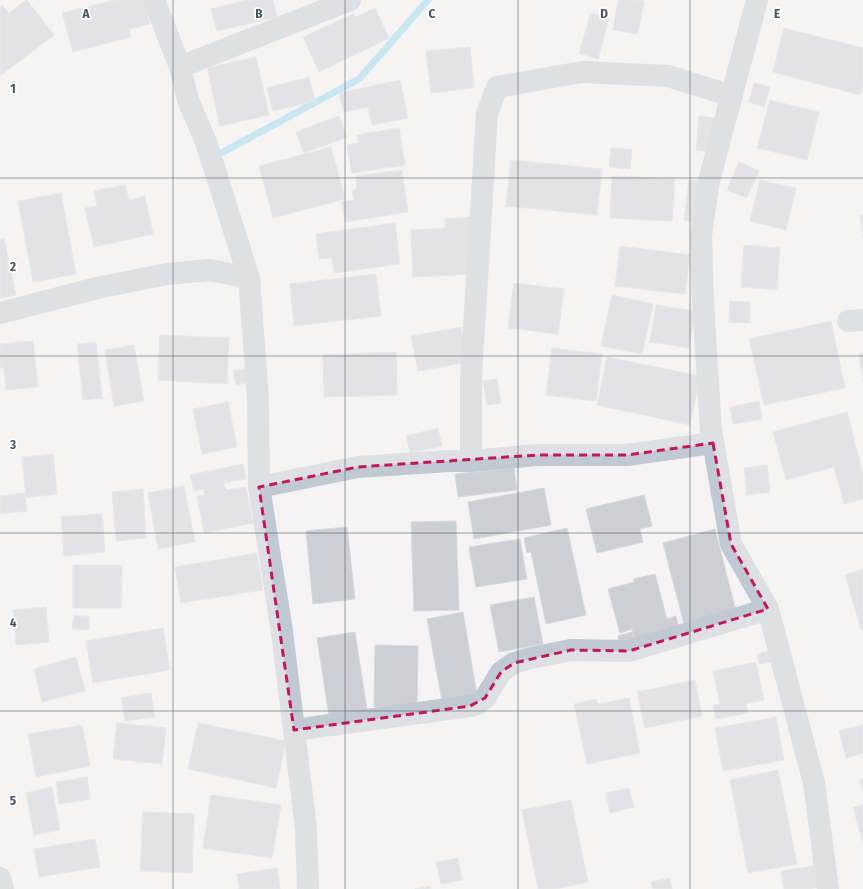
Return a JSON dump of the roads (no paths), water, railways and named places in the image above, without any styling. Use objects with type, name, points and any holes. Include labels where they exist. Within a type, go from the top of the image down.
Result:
[{"type":"street","points":[[154,0],[180,67],[188,100],[206,142],[249,278],[258,399],[259,487],[282,631],[306,829],[308,889]]},
{"type":"street","points":[[180,67],[350,0]]},
{"type":"street","points":[[757,0],[708,185],[701,236],[710,430],[730,544],[768,609],[814,783],[828,889]]},
{"type":"street","points":[[471,461],[471,377],[486,114],[497,87],[582,72],[668,76],[732,96]]},
{"type":"street","points":[[0,313],[97,288],[167,274],[210,270],[249,278]]},
{"type":"street","points":[[259,487],[358,467],[471,461],[537,455],[627,455],[712,443]]},
{"type":"street","points":[[294,730],[478,704],[485,698],[501,672],[514,663],[571,650],[629,651],[768,609]]},
{"type":"street","points":[[0,878],[3,889]]},
{"type":"waterway","points":[[223,152],[359,79],[428,0]]}]
